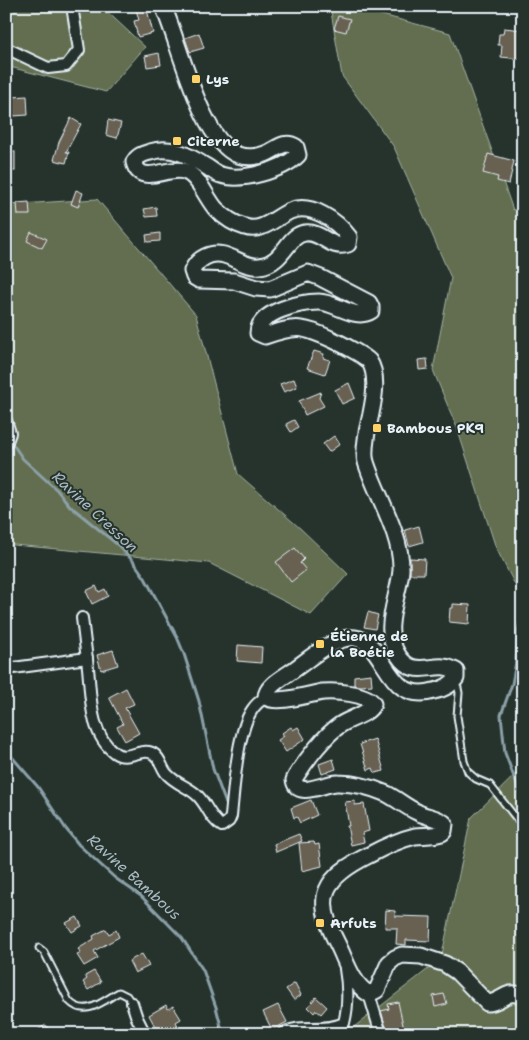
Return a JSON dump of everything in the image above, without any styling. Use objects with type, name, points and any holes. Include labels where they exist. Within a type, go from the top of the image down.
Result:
[{"type":"main road","points":[[163,6],[201,109],[225,147],[238,155],[251,157],[265,155],[287,144],[292,144],[296,147],[298,155],[284,165],[258,174],[238,177],[220,175],[192,157],[171,149],[159,149],[142,154],[134,162],[135,166],[140,173],[148,176],[173,170],[185,171],[194,178],[215,208],[228,220],[245,228],[256,228],[267,224],[291,210],[308,209],[325,216],[343,229],[349,237],[348,244],[340,246],[332,244],[318,234],[307,232],[293,239],[279,257],[267,265],[253,267],[228,255],[215,254],[200,260],[192,271],[194,277],[199,280],[234,281],[264,289],[277,287],[308,273],[361,298],[371,307],[370,311],[362,314],[320,302],[284,308],[262,322],[258,333],[265,336],[282,330],[310,329],[340,343],[368,361],[373,372],[375,389],[365,444],[365,460],[388,518],[397,544],[400,560],[392,620],[393,644],[397,654],[410,667],[419,669],[443,666],[456,671],[456,678],[453,684],[421,694],[410,692],[396,681],[370,647],[361,639],[354,637],[342,639],[332,644],[268,690],[266,697],[274,701],[326,692],[363,696],[370,699],[373,704],[370,709],[340,725],[328,737],[296,776],[294,780],[296,787],[300,790],[306,790],[332,782],[351,783],[386,794],[418,813],[440,820],[445,824],[442,833],[417,836],[391,844],[358,860],[337,874],[325,896],[326,915],[331,932],[353,978],[362,990],[369,994],[377,990],[389,963],[402,955],[421,956],[446,964],[457,972],[487,1004],[510,994],[523,996]]},
{"type":"street","points":[[6,48],[48,68],[66,66],[79,50],[72,6]]},
{"type":"street","points":[[6,420],[10,433],[6,444]]},
{"type":"street","points":[[82,618],[92,709],[97,726],[108,746],[115,753],[123,757],[148,752],[152,753],[160,760],[163,770],[170,777],[192,790],[206,805],[215,820],[222,826],[229,821],[231,816],[239,751],[248,719],[258,702],[266,697]]},
{"type":"street","points":[[6,669],[87,658]]},
{"type":"street","points":[[282,1034],[294,1029],[330,1029],[344,1024],[346,977],[341,951]]},
{"type":"street","points":[[369,994],[380,1034]]},
{"type":"street","points":[[132,1003],[136,1018],[146,1034]]},
{"type":"lane","points":[[453,684],[458,688],[459,693],[457,716],[464,761],[468,772],[476,779],[490,785],[523,827]]},
{"type":"lane","points":[[39,948],[44,952],[69,1001],[79,1009],[96,1006],[119,992],[127,996],[132,1003]]},
{"type":"green space","points":[[6,6],[101,6],[145,47],[106,92],[6,66]]},
{"type":"green space","points":[[330,6],[348,6],[450,33],[513,210],[523,207],[523,600],[496,548],[457,428],[433,370],[451,278],[394,147],[342,76]]},
{"type":"green space","points":[[97,199],[196,315],[238,474],[301,529],[348,574],[311,615],[209,563],[14,545],[6,546],[6,205]]},
{"type":"green space","points":[[523,767],[523,1034],[345,1034],[441,959],[471,818]]},
{"type":"building","points":[[135,6],[146,6],[153,33],[138,37],[134,21],[139,20]]},
{"type":"building","points":[[338,16],[350,19],[346,32],[334,29]]},
{"type":"building","points":[[504,28],[523,30],[521,59],[501,57],[502,45],[498,45],[499,34],[503,34]]},
{"type":"building","points":[[199,33],[204,48],[190,52],[185,38]]},
{"type":"building","points":[[159,53],[161,65],[147,67],[145,56]]},
{"type":"building","points":[[27,96],[28,115],[13,116],[12,97]]},
{"type":"building","points":[[71,118],[81,124],[66,152],[69,152],[66,163],[54,160],[59,142]]},
{"type":"building","points":[[108,120],[121,123],[117,138],[106,135]]},
{"type":"building","points":[[6,152],[15,152],[15,171],[6,171]]},
{"type":"building","points":[[488,154],[514,161],[509,184],[497,181],[498,177],[483,173]]},
{"type":"building","points":[[76,190],[83,193],[78,207],[71,204]]},
{"type":"building","points":[[29,202],[30,215],[18,215],[17,203]]},
{"type":"building","points":[[156,207],[157,216],[146,217],[144,209]]},
{"type":"building","points":[[31,232],[47,239],[42,248],[27,241]]},
{"type":"building","points":[[160,233],[160,241],[147,242],[146,235]]},
{"type":"building","points":[[314,351],[324,354],[323,358],[330,360],[325,374],[307,368]]},
{"type":"building","points":[[427,359],[428,369],[419,370],[418,360]]},
{"type":"building","points":[[294,379],[297,387],[284,392],[280,384]]},
{"type":"building","points":[[349,383],[355,398],[342,404],[335,390]]},
{"type":"building","points":[[321,392],[319,398],[324,406],[305,415],[299,401]]},
{"type":"building","points":[[294,420],[298,427],[291,432],[286,424]]},
{"type":"building","points":[[334,436],[340,444],[329,452],[323,444]]},
{"type":"building","points":[[419,526],[423,542],[409,546],[405,530]]},
{"type":"building","points":[[295,548],[304,559],[300,563],[306,570],[291,582],[276,562]]},
{"type":"building","points":[[410,558],[425,559],[424,574],[410,574]]},
{"type":"building","points":[[96,586],[99,592],[105,589],[108,596],[92,604],[86,591]]},
{"type":"building","points":[[453,604],[470,605],[469,624],[449,622],[450,608],[453,608]]},
{"type":"building","points":[[368,612],[378,615],[375,629],[364,627]]},
{"type":"building","points":[[238,645],[262,647],[261,663],[237,661]]},
{"type":"building","points":[[113,650],[118,665],[101,670],[97,655]]},
{"type":"building","points":[[371,674],[372,685],[354,685],[354,676]]},
{"type":"building","points":[[126,688],[134,704],[125,708],[139,733],[125,741],[117,727],[123,724],[109,697]]},
{"type":"building","points":[[291,727],[293,730],[298,727],[305,739],[286,752],[278,740],[284,736],[282,733]]},
{"type":"building","points":[[375,739],[384,771],[375,773],[373,768],[368,770],[360,744]]},
{"type":"building","points":[[333,759],[336,769],[322,774],[319,764]]},
{"type":"building","points":[[311,800],[317,815],[300,823],[297,817],[294,818],[291,808]]},
{"type":"building","points":[[355,801],[355,805],[364,804],[369,831],[362,833],[364,842],[351,845],[345,802]]},
{"type":"building","points":[[299,834],[302,841],[276,852],[274,844]]},
{"type":"building","points":[[314,842],[315,845],[319,844],[322,866],[302,871],[299,843]]},
{"type":"building","points":[[386,910],[395,911],[395,916],[431,917],[430,941],[406,940],[406,945],[396,944],[397,928],[385,928]]},
{"type":"building","points":[[77,917],[82,926],[72,932],[66,923]]},
{"type":"building","points":[[106,929],[109,934],[116,930],[119,937],[94,951],[98,958],[84,966],[77,955],[81,953],[78,949],[94,939],[93,936]]},
{"type":"building","points":[[142,954],[149,966],[135,973],[129,961]]},
{"type":"building","points":[[94,971],[101,982],[88,990],[83,982],[87,979],[85,976]]},
{"type":"building","points":[[295,983],[301,995],[294,1000],[286,989]]},
{"type":"building","points":[[444,994],[447,1004],[435,1007],[433,996]]},
{"type":"building","points":[[316,997],[327,1007],[321,1014],[316,1010],[314,1013],[308,1007]]},
{"type":"building","points":[[398,1002],[405,1034],[388,1034],[381,1011],[389,1009],[388,1004]]},
{"type":"building","points":[[166,1005],[168,1009],[173,1006],[181,1019],[176,1022],[178,1026],[165,1034],[159,1034],[149,1015]]},
{"type":"building","points":[[278,1005],[287,1022],[272,1030],[263,1012]]},
{"type":"building","points":[[46,1025],[51,1034],[31,1034]]},
{"type":"waterway","name":"Ravine Cresson","points":[[10,440],[23,459],[57,490],[70,506],[118,545],[145,578],[177,637],[184,654],[199,701],[213,769],[228,809]]},
{"type":"waterway","points":[[523,612],[518,630],[516,662],[512,684],[501,715],[505,753],[523,801]]},
{"type":"waterway","name":"Ravine Bambous","points":[[6,750],[38,787],[79,845],[115,878],[141,896],[182,938],[203,970],[223,1034]]},
{"type":"place","name":"Lys","points":[[196,79]]},
{"type":"place","name":"Citerne","points":[[177,141]]},
{"type":"place","name":"Bambous PK9","points":[[377,428]]},
{"type":"place","name":"Étienne de la Boétie","points":[[320,644]]},
{"type":"place","name":"Arfuts","points":[[320,923]]}]
